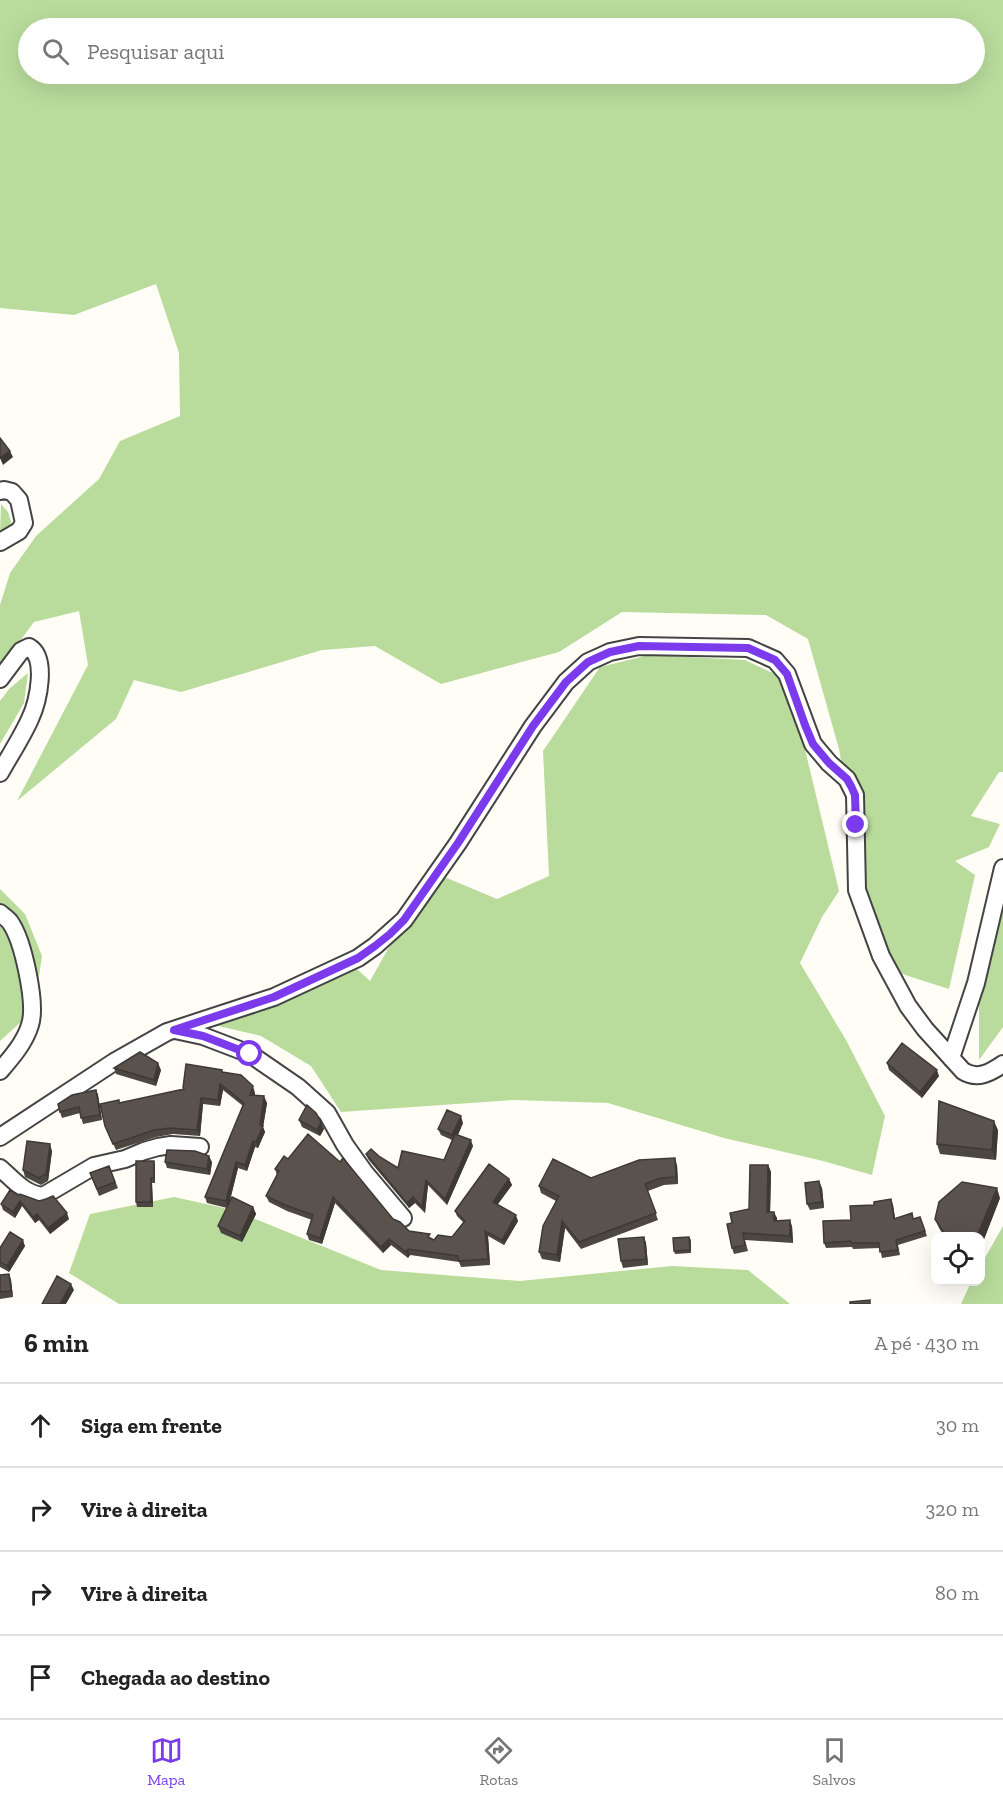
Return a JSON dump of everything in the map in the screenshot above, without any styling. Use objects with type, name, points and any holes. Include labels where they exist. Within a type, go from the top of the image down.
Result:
[{"type":"street","points":[[0,491],[12,492],[19,500],[24,523],[19,531],[0,542]]},
{"type":"street","points":[[0,1137],[114,1062],[174,1030],[274,997],[358,958],[375,946],[404,920],[458,843],[533,726],[566,682],[588,662],[610,652],[639,646],[748,648],[775,660],[787,674],[813,744],[847,779],[855,795],[857,890],[881,956],[908,1006],[925,1029],[963,1071],[971,1075],[986,1075],[1003,1064]]},
{"type":"street","points":[[0,679],[21,651],[29,647],[35,651],[40,664],[39,681],[31,717],[0,773]]},
{"type":"street","points":[[951,1058],[976,983],[1003,868]]},
{"type":"street","points":[[0,913],[10,922],[18,938],[33,1008],[30,1024],[23,1040],[0,1071]]},
{"type":"street","points":[[174,1030],[203,1036],[250,1054],[298,1087],[327,1113],[345,1145],[365,1173],[403,1218]]},
{"type":"street","points":[[0,1168],[23,1190],[30,1194],[43,1196],[94,1166],[125,1159],[144,1150],[171,1145],[200,1147]]},
{"type":"green space","points":[[0,0],[1003,0],[1003,772],[999,772],[971,816],[1000,824],[989,847],[955,861],[975,875],[949,989],[899,973],[868,915],[839,749],[808,639],[766,615],[622,612],[559,652],[441,684],[375,646],[322,650],[181,692],[134,680],[116,719],[17,801],[88,665],[79,611],[34,622],[0,668],[0,605],[10,573],[36,536],[99,479],[120,441],[180,416],[179,353],[156,284],[74,315],[0,308]]},
{"type":"green space","points":[[1,504],[8,512],[12,525],[0,533]]},
{"type":"green space","points":[[649,655],[745,660],[777,675],[796,712],[839,891],[822,917],[800,963],[846,1040],[885,1116],[872,1175],[724,1138],[608,1103],[513,1100],[341,1112],[311,1066],[261,1036],[197,1021],[345,958],[370,981],[388,949],[442,876],[497,899],[549,876],[543,751],[600,667]]},
{"type":"green space","points":[[28,673],[24,703],[0,744],[0,701],[9,689]]},
{"type":"green space","points":[[1003,866],[1003,1027],[979,1060],[979,989]]},
{"type":"green space","points":[[0,889],[25,914],[42,956],[34,1010],[0,1041]]},
{"type":"green space","points":[[174,1197],[233,1210],[381,1270],[520,1281],[672,1266],[748,1270],[790,1304],[119,1304],[69,1273],[90,1214]]},
{"type":"green space","points":[[1003,1226],[1003,1304],[961,1304],[969,1286],[985,1286],[985,1258]]},
{"type":"building","points":[[0,438],[10,451],[0,458]]},
{"type":"building","points":[[902,1043],[937,1070],[920,1092],[887,1063]]},
{"type":"building","points":[[140,1052],[158,1063],[154,1080],[114,1068]]},
{"type":"building","points":[[186,1064],[241,1075],[253,1086],[250,1095],[264,1096],[260,1125],[263,1126],[256,1142],[253,1141],[245,1165],[236,1162],[226,1201],[205,1197],[244,1103],[220,1084],[218,1100],[201,1098],[197,1130],[170,1128],[154,1130],[113,1144],[105,1126],[100,1104],[119,1100],[119,1103],[184,1089]]},
{"type":"building","points":[[96,1090],[100,1115],[81,1118],[79,1107],[60,1112],[58,1104],[72,1095]]},
{"type":"building","points":[[939,1101],[994,1121],[992,1150],[937,1144]]},
{"type":"building","points":[[307,1105],[316,1113],[321,1122],[317,1130],[299,1120]]},
{"type":"building","points":[[447,1110],[461,1116],[452,1135],[438,1129]]},
{"type":"building","points":[[308,1134],[340,1162],[343,1158],[393,1219],[409,1231],[430,1234],[428,1237],[434,1240],[438,1235],[452,1237],[465,1221],[455,1211],[489,1164],[509,1179],[493,1202],[516,1215],[502,1240],[485,1231],[488,1259],[459,1261],[458,1256],[408,1249],[406,1252],[389,1239],[381,1247],[333,1197],[320,1238],[307,1234],[313,1215],[266,1196],[279,1171],[275,1169],[284,1156],[288,1159]]},
{"type":"building","points":[[455,1134],[471,1140],[445,1199],[426,1180],[422,1207],[413,1197],[407,1203],[366,1154],[371,1149],[398,1168],[402,1151],[444,1160]]},
{"type":"building","points":[[27,1141],[50,1144],[46,1174],[39,1178],[23,1170]]},
{"type":"building","points":[[167,1150],[195,1151],[209,1156],[207,1169],[165,1162]]},
{"type":"building","points":[[675,1158],[676,1177],[661,1178],[645,1184],[656,1213],[579,1242],[562,1221],[557,1255],[539,1252],[543,1226],[559,1196],[539,1186],[553,1159],[591,1178],[639,1160]]},
{"type":"building","points":[[136,1161],[154,1161],[151,1202],[136,1202]]},
{"type":"building","points":[[750,1165],[768,1165],[767,1212],[774,1212],[774,1221],[790,1220],[790,1236],[743,1233],[745,1245],[732,1248],[727,1224],[732,1223],[730,1213],[749,1209]]},
{"type":"building","points":[[109,1166],[115,1182],[97,1189],[90,1173]]},
{"type":"building","points":[[819,1181],[822,1202],[807,1204],[805,1183]]},
{"type":"building","points":[[962,1182],[997,1188],[979,1232],[943,1232],[935,1219],[939,1202]]},
{"type":"building","points":[[10,1190],[39,1201],[53,1196],[67,1213],[48,1228],[37,1214],[33,1217],[20,1201],[13,1212],[1,1204]]},
{"type":"building","points":[[232,1197],[253,1207],[240,1236],[218,1226]]},
{"type":"building","points":[[891,1199],[894,1219],[912,1213],[913,1219],[920,1217],[925,1231],[896,1240],[898,1250],[880,1252],[879,1243],[851,1243],[851,1241],[824,1243],[823,1221],[851,1220],[850,1206],[874,1205],[874,1202]]},
{"type":"building","points":[[10,1232],[23,1240],[7,1266],[0,1262],[0,1248]]},
{"type":"building","points":[[644,1237],[646,1259],[621,1261],[618,1239]]},
{"type":"building","points":[[689,1237],[690,1250],[674,1251],[673,1238]]},
{"type":"building","points":[[9,1274],[11,1291],[0,1292],[0,1275]]},
{"type":"building","points":[[57,1276],[71,1284],[60,1304],[42,1304]]},
{"type":"building","points":[[870,1300],[870,1304],[850,1304],[850,1302]]},
{"type":"route","points":[[250,1054],[203,1036],[174,1030],[274,997],[358,958],[390,934],[404,920],[458,843],[533,726],[566,682],[588,662],[610,652],[639,646],[748,648],[775,660],[787,674],[813,744],[851,786],[855,795],[856,825]]}]
